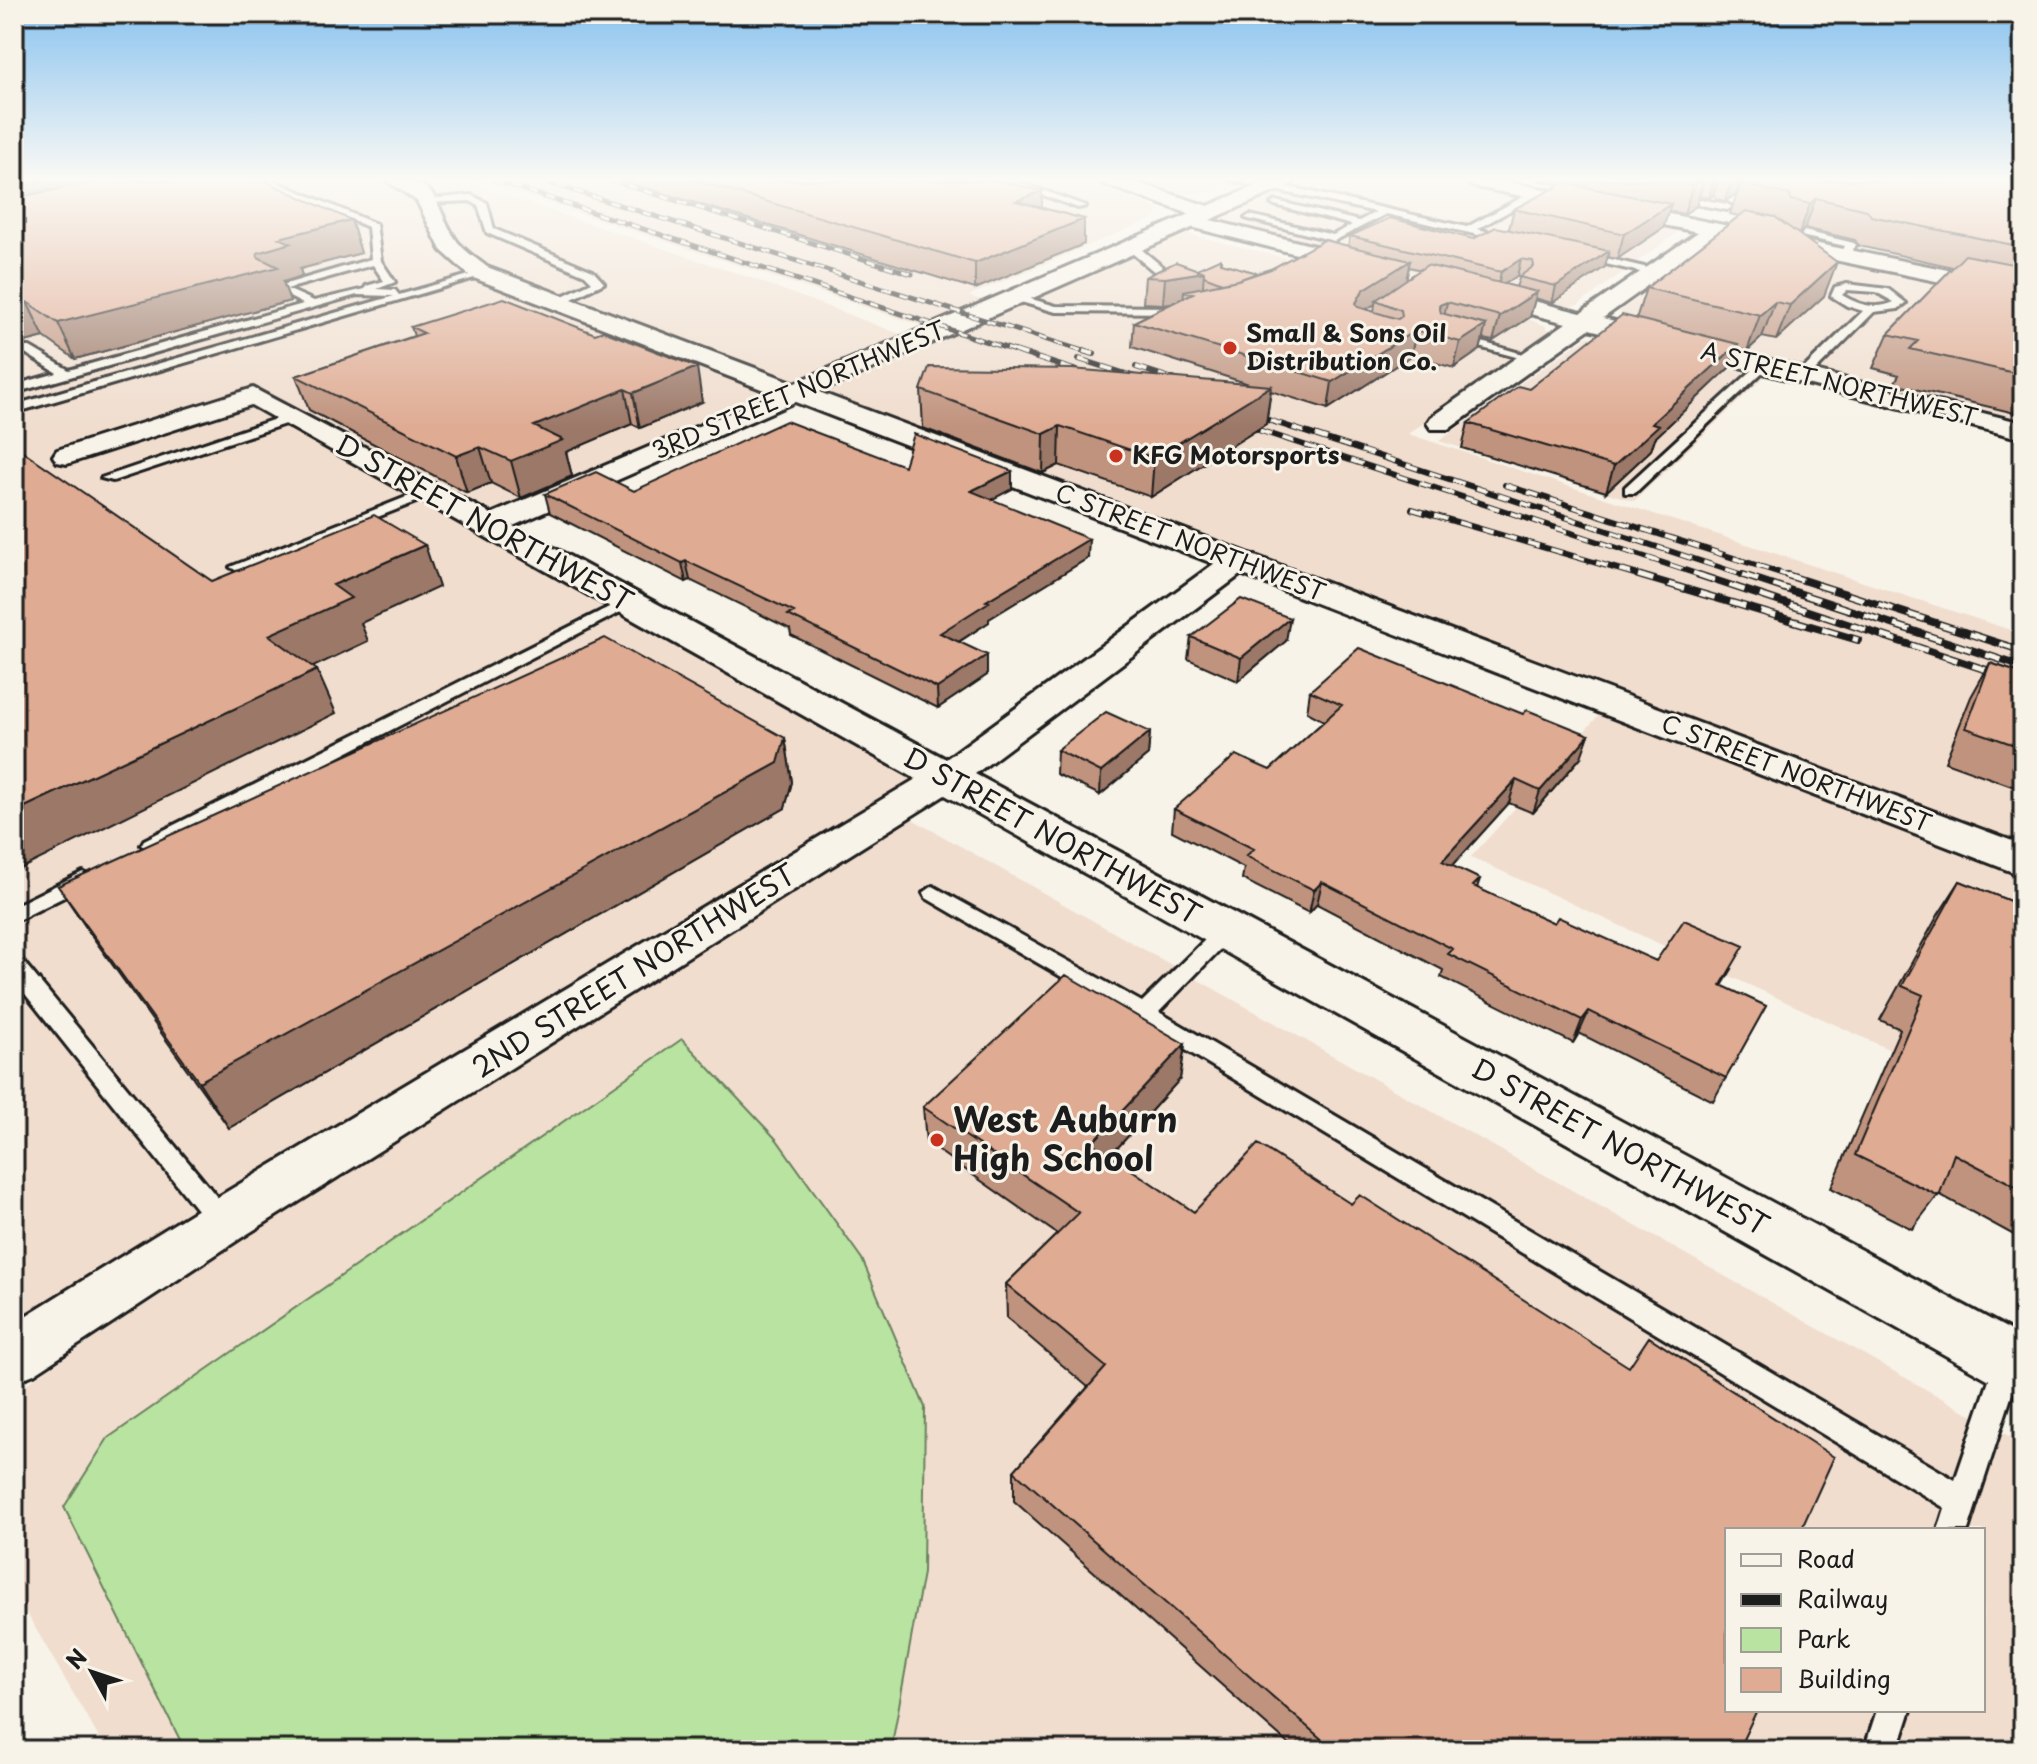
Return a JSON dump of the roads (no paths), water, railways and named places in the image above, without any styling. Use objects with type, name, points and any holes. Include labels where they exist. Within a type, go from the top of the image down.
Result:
[{"type":"street","name":"C STREET NORTHWEST","points":[[469,262],[483,274],[2023,861]]},
{"type":"street","name":"3RD STREET NORTHWEST","points":[[490,525],[1094,262]]},
{"type":"street","points":[[1340,262],[1380,269]]},
{"type":"street","points":[[1440,423],[1665,262]]},
{"type":"street","points":[[1857,262],[1887,278],[2023,292]]},
{"type":"street","name":"A STREET NORTHWEST","points":[[1452,288],[1500,295],[1582,321],[2023,431]]},
{"type":"street","name":"D STREET NORTHWEST","points":[[67,456],[253,396],[2016,1364]]},
{"type":"street","name":"2ND STREET NORTHWEST","points":[[14,1355],[222,1222],[945,778],[1237,562]]},
{"type":"lane","points":[[312,304],[277,288],[371,262]]},
{"type":"lane","points":[[14,389],[390,282],[377,262]]},
{"type":"lane","points":[[558,302],[599,283],[589,273],[564,262]]},
{"type":"lane","points":[[1152,262],[1163,277],[1189,285]]},
{"type":"lane","points":[[1610,262],[1653,272]]},
{"type":"lane","points":[[14,409],[483,274]]},
{"type":"lane","points":[[1887,278],[1893,295],[1901,303],[1889,308],[1872,308],[1842,301],[1835,292],[1847,287],[1887,278]]},
{"type":"lane","points":[[357,292],[415,293]]},
{"type":"lane","points":[[1014,297],[1056,309],[1149,312],[1188,309]]},
{"type":"lane","points":[[1803,376],[1872,308]]},
{"type":"lane","points":[[1441,333],[1531,358]]},
{"type":"lane","points":[[26,349],[67,374]]},
{"type":"lane","points":[[1630,490],[1763,366]]},
{"type":"lane","points":[[108,478],[293,417]]},
{"type":"lane","points":[[237,567],[429,492]]},
{"type":"lane","points":[[141,850],[629,602]]},
{"type":"lane","points":[[14,915],[99,872]]},
{"type":"lane","points":[[933,893],[1144,1014],[1963,1502]]},
{"type":"lane","points":[[1144,1014],[1226,931]]},
{"type":"lane","points":[[14,965],[222,1222]]},
{"type":"lane","points":[[1954,1528],[2016,1364]]},
{"type":"lane","points":[[1881,1750],[1893,1712]]},
{"type":"railway","points":[[745,262],[1021,353]]},
{"type":"railway","points":[[801,262],[1089,353]]},
{"type":"railway","points":[[874,262],[912,274]]},
{"type":"railway","points":[[1015,351],[1096,377]]},
{"type":"railway","points":[[1083,351],[1094,354]]},
{"type":"railway","points":[[1079,359],[1148,381]]},
{"type":"railway","points":[[1136,367],[1189,384]]},
{"type":"railway","points":[[1247,413],[1749,577]]},
{"type":"railway","points":[[1237,423],[1706,577]]},
{"type":"railway","points":[[1505,485],[1793,577]]},
{"type":"railway","points":[[1412,509],[1645,577]]},
{"type":"railway","points":[[1638,575],[1858,640]]},
{"type":"railway","points":[[1699,575],[2023,682]]},
{"type":"railway","points":[[1743,575],[2023,667]]},
{"type":"railway","points":[[1787,575],[2023,651]]},
{"type":"place","name":"Small & Sons Oil Distribution Co.","points":[[1230,348]]},
{"type":"place","name":"KFG Motorsports","points":[[1116,456]]},
{"type":"place","name":"West Auburn High School","points":[[937,1140]]}]
